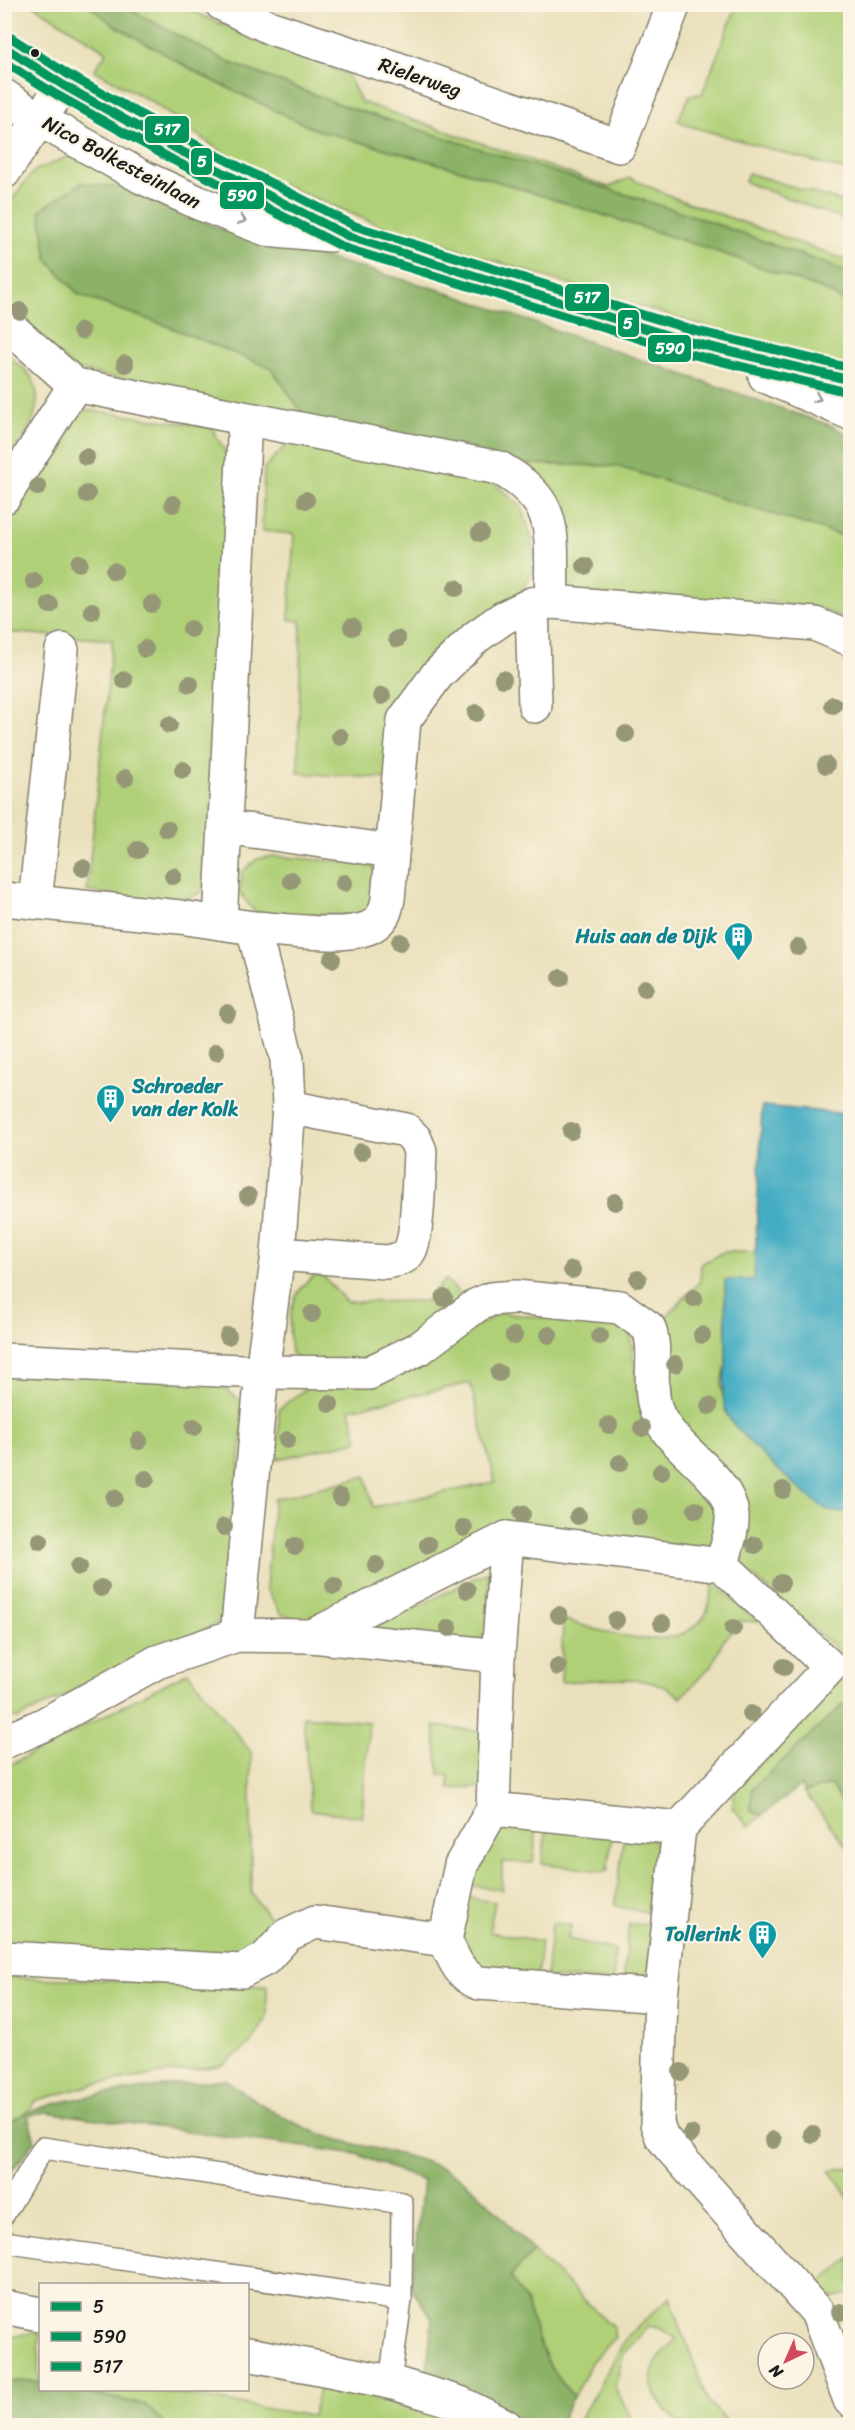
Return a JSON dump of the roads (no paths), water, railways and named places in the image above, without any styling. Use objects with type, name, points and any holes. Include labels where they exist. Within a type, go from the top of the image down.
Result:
[{"type":"street","name":"Rielerweg","points":[[222,4],[271,28],[398,69],[619,146],[674,4]]},
{"type":"street","name":"Nico Bolkesteinlaan","points":[[4,46],[63,85],[179,150],[350,237],[686,341],[850,380]]},
{"type":"street","points":[[4,172],[63,85]]},
{"type":"street","name":"Nico Bolkesteinlaan","points":[[4,96],[40,120],[142,177],[234,218],[266,229],[350,237]]},
{"type":"street","points":[[4,322],[75,385],[499,468],[533,490],[549,516],[535,706]]},
{"type":"street","name":"Nico Bolkesteinlaan","points":[[686,341],[850,412]]},
{"type":"street","points":[[4,497],[75,385]]},
{"type":"street","points":[[220,923],[245,418]]},
{"type":"street","points":[[62,650],[20,901],[254,928],[356,932],[374,925],[385,915],[404,720],[437,675],[476,637],[503,618],[542,603],[815,624],[850,639]]},
{"type":"street","points":[[225,827],[391,851]]},
{"type":"street","points":[[237,1635],[262,1372],[278,1254],[289,1107],[287,1059],[254,928]]},
{"type":"street","points":[[278,1254],[386,1262],[402,1259],[411,1250],[420,1151],[415,1139],[406,1130],[289,1107]]},
{"type":"street","points":[[4,1360],[262,1372],[369,1373],[420,1348],[466,1312],[491,1299],[515,1297],[620,1307],[649,1328],[652,1396],[657,1412],[668,1432],[715,1480],[728,1500],[732,1517],[722,1565]]},
{"type":"street","points":[[507,1538],[498,1656],[493,1809],[461,1865],[445,1941],[458,1969],[467,1978],[479,1983],[661,1996]]},
{"type":"street","points":[[312,1636],[507,1538],[722,1565],[830,1667],[679,1828],[661,1996],[657,2124],[662,2137],[817,2313],[850,2400]]},
{"type":"street","points":[[4,1742],[43,1725],[157,1662],[237,1635],[312,1636],[498,1656]]},
{"type":"street","points":[[493,1809],[679,1828]]},
{"type":"street","points":[[4,1959],[242,1971],[265,1959],[287,1935],[315,1922],[445,1941]]},
{"type":"street","points":[[4,2307],[39,2314]]},
{"type":"street","points":[[249,2354],[390,2382],[460,2403],[506,2426]]},
{"type":"lane","points":[[4,2214],[43,2148],[402,2203],[401,2300],[390,2382]]},
{"type":"lane","points":[[4,2242],[401,2300]]},
{"type":"water","points":[[762,1106],[850,1114],[850,1510],[844,1512],[832,1512],[823,1507],[792,1482],[742,1434],[731,1421],[724,1404],[725,1280],[754,1280]]},
{"type":"place","name":"Huis aan de Dijk","points":[[738,962]]},
{"type":"place","name":"Schroeder van der Kolk","points":[[111,1124]]},
{"type":"place","name":"Tollerink","points":[[762,1960]]}]
